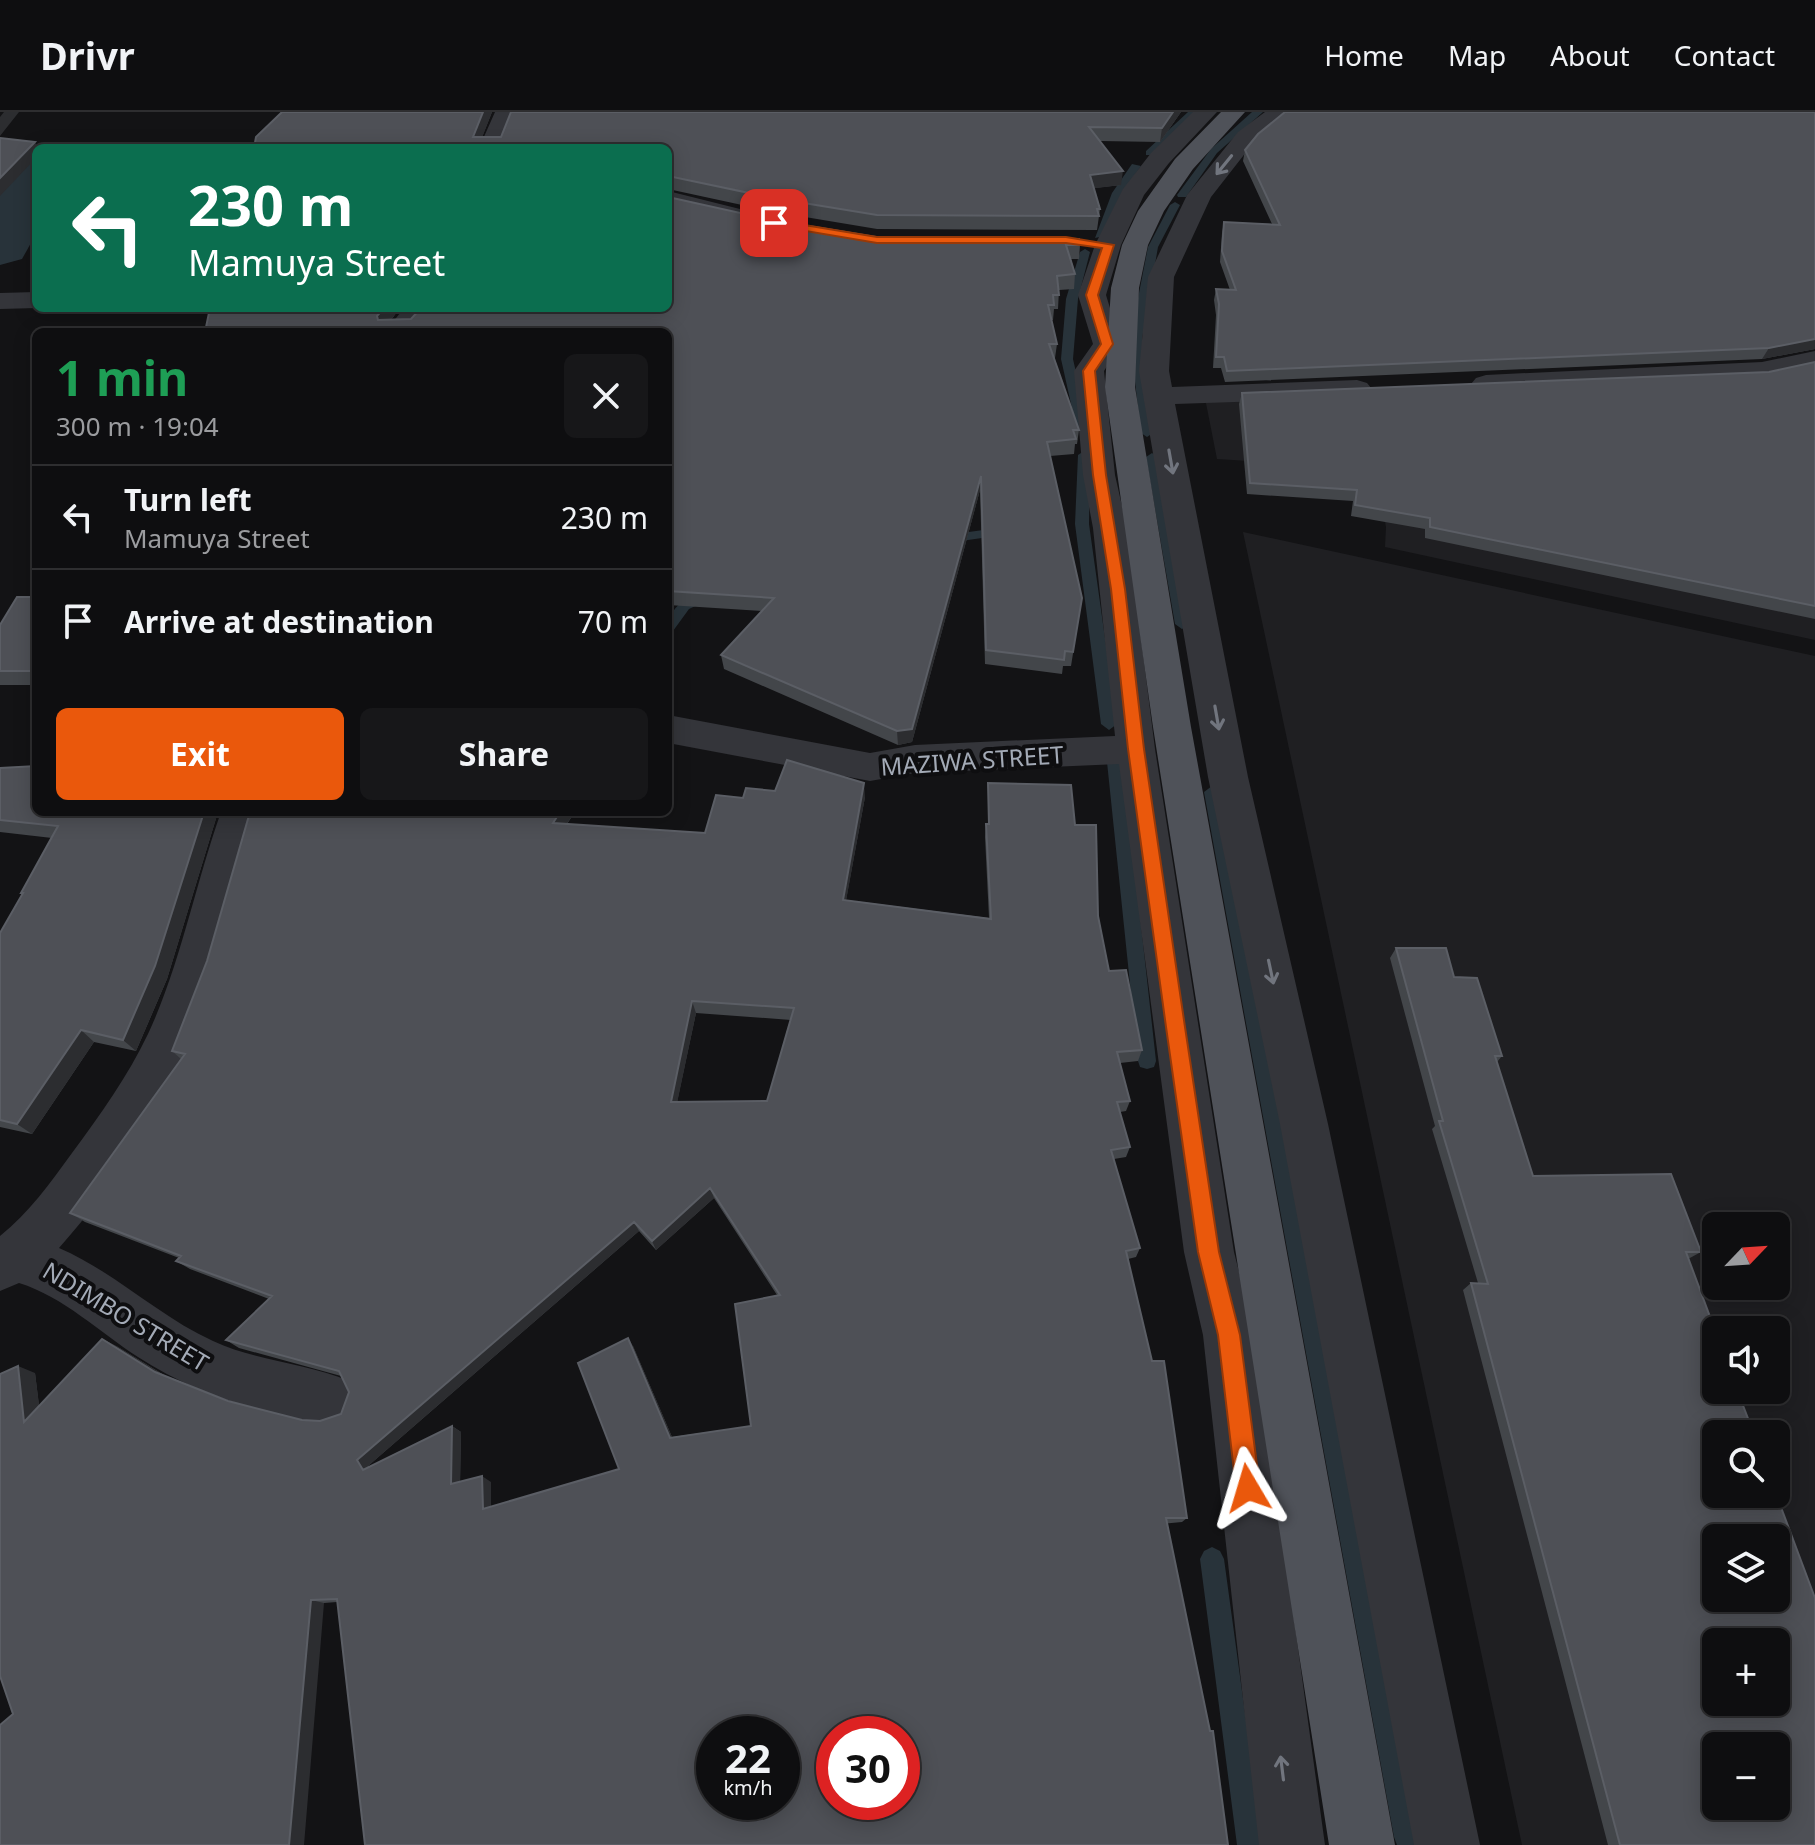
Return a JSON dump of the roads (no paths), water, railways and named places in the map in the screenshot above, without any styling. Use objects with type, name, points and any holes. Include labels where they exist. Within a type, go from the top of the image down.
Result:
[{"type":"main road","points":[[1234,112],[1184,164],[1151,211],[1108,244],[1125,288],[1120,387],[1177,759],[1362,1845]]},
{"type":"street","points":[[493,144],[506,112]]},
{"type":"street","points":[[1206,112],[1160,158],[1132,194],[1108,244],[1092,295],[1107,344],[1089,371],[1136,749],[1209,1252],[1229,1335],[1292,1845]]},
{"type":"street","points":[[1280,112],[1246,137],[1199,195],[1161,277],[1154,371],[1228,777],[1304,1124],[1447,1845]]},
{"type":"street","points":[[672,200],[774,223]]},
{"type":"street","points":[[0,301],[32,300]]},
{"type":"street","points":[[402,328],[416,312]]},
{"type":"street","points":[[1465,385],[1762,371],[1815,360]]},
{"type":"street","points":[[1160,396],[1389,388]]},
{"type":"street","name":"MAZIWA STREET","points":[[672,730],[870,767],[915,759],[1136,749]]},
{"type":"street","points":[[8,1262],[65,1204],[160,1058],[196,965],[240,816]]},
{"type":"street","name":"NDIMBO STREET","points":[[8,1262],[42,1264],[64,1275],[172,1349],[221,1373],[330,1400]]},
{"type":"waterway","points":[[1149,153],[1194,112]]},
{"type":"waterway","points":[[1182,195],[1214,151],[1258,112]]},
{"type":"waterway","points":[[1099,236],[1117,193],[1136,166]]},
{"type":"waterway","points":[[0,246],[32,178]]},
{"type":"waterway","points":[[1147,433],[1136,339],[1153,247],[1175,205]]},
{"type":"waterway","points":[[1082,426],[1067,359],[1072,299],[1085,252]]},
{"type":"waterway","points":[[1084,455],[1082,524],[1109,724]]},
{"type":"waterway","points":[[1152,457],[1182,624]]},
{"type":"waterway","points":[[947,539],[1005,531]]},
{"type":"waterway","points":[[672,622],[684,606],[705,596]]},
{"type":"waterway","points":[[1115,762],[1147,1061]]},
{"type":"waterway","points":[[1212,792],[1407,1837]]},
{"type":"waterway","points":[[1212,1559],[1250,1845]]}]
